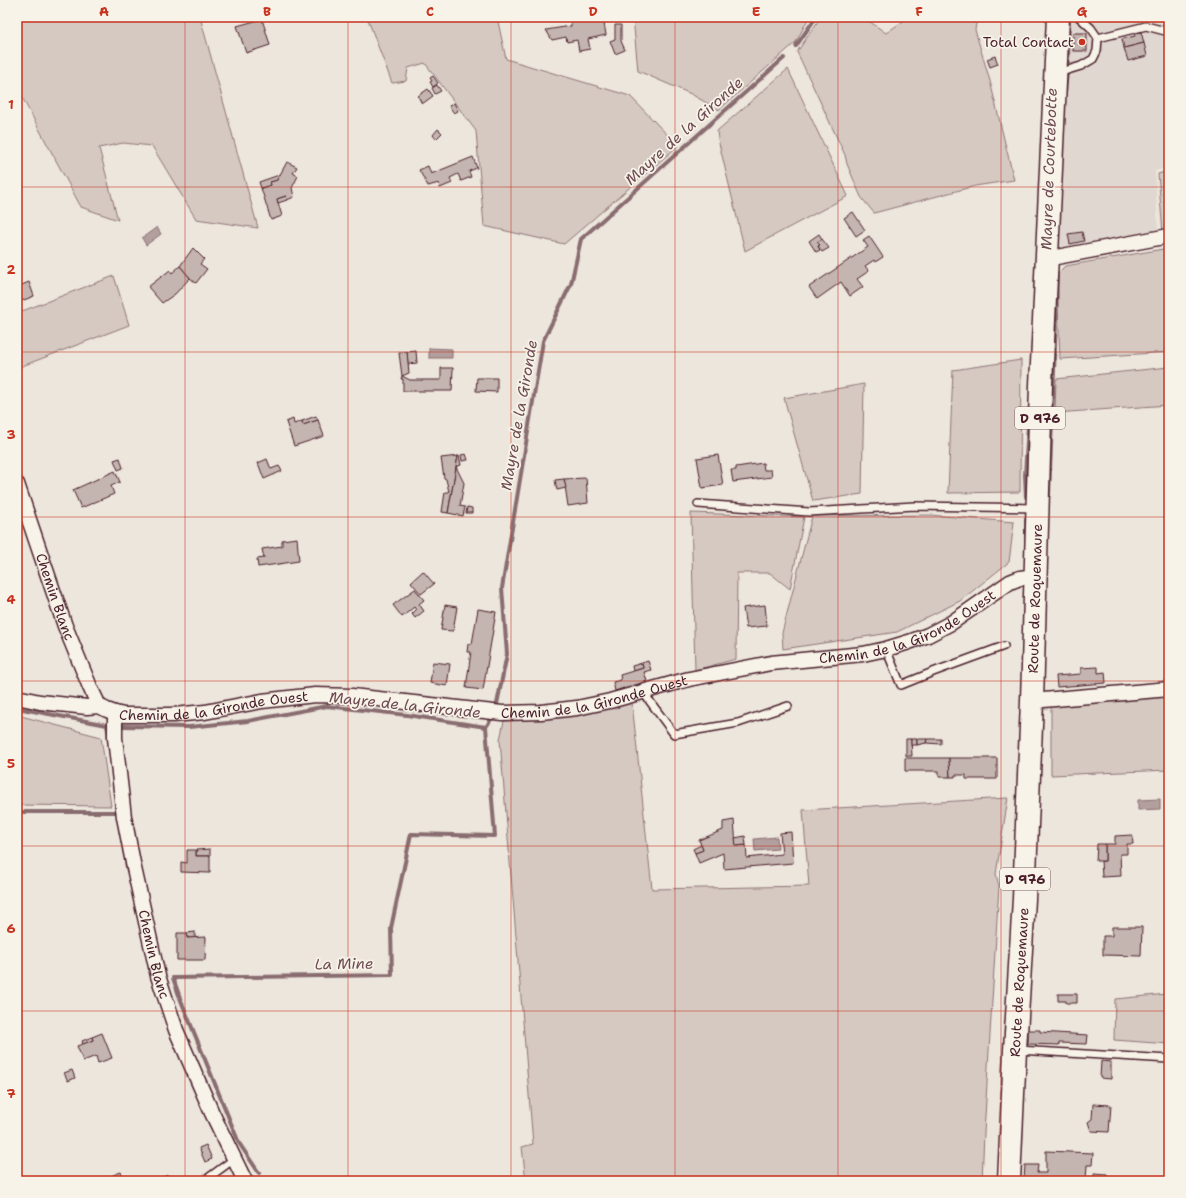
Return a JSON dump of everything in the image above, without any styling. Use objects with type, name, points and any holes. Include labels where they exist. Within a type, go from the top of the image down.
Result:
[{"type":"main road","name":"Route de Roquemaure","points":[[1009,1181],[1024,899],[1032,702],[1046,259],[1058,17]]},
{"type":"street","points":[[1046,259],[1169,236]]},
{"type":"street","name":"Chemin Blanc","points":[[17,484],[65,626],[99,706]]},
{"type":"street","name":"Chemin de la Gironde Ouest","points":[[17,697],[40,702],[87,707],[99,706],[124,715],[174,716],[205,712],[262,701],[315,695],[352,696],[502,713],[541,712],[577,708],[610,701],[689,679],[771,663],[863,654],[886,649],[928,635],[951,623],[1010,582],[1020,578],[1036,576]]},
{"type":"street","points":[[1032,702],[1169,689]]},
{"type":"street","name":"Chemin Blanc","points":[[115,713],[124,817],[158,976],[176,1030],[245,1181]]},
{"type":"lane","points":[[1055,74],[1081,66],[1093,59],[1098,51],[1098,38],[1091,28],[1079,17]]},
{"type":"lane","points":[[1098,38],[1146,26],[1169,32]]},
{"type":"lane","points":[[698,504],[809,512],[915,506],[1037,508]]},
{"type":"lane","points":[[886,649],[901,685],[1004,646]]},
{"type":"lane","points":[[643,692],[674,734],[738,723],[788,706]]},
{"type":"lane","points":[[1015,1050],[1169,1059]]},
{"type":"lane","points":[[204,1181],[234,1159]]},
{"type":"shaded area","points":[[17,17],[200,17],[258,228],[196,219],[152,146],[123,143],[99,148],[118,220],[81,207],[17,88]]},
{"type":"shaded area","points":[[367,17],[497,17],[506,59],[630,96],[678,146],[564,244],[484,226],[476,131],[425,63],[408,68],[406,81],[392,83]]},
{"type":"shaded area","points":[[633,17],[809,17],[796,42],[719,110],[691,94],[638,71]]},
{"type":"shaded area","points":[[821,17],[863,17],[886,33],[909,17],[977,17],[975,30],[990,81],[1014,180],[975,186],[874,213],[861,197],[847,164],[845,155],[797,52]]},
{"type":"shaded area","points":[[1069,17],[1169,17],[1169,167],[1155,171],[1158,232],[1055,249]]},
{"type":"shaded area","points":[[788,69],[848,196],[745,251],[717,131]]},
{"type":"shaded area","points":[[1169,171],[1169,232],[1163,233],[1158,174]]},
{"type":"shaded area","points":[[157,227],[161,234],[146,245],[142,238]]},
{"type":"shaded area","points":[[1169,248],[1169,352],[1060,359],[1057,274],[1065,266]]},
{"type":"shaded area","points":[[114,276],[129,325],[17,368],[17,313]]},
{"type":"shaded area","points":[[429,348],[452,349],[452,358],[429,358]]},
{"type":"shaded area","points":[[1021,360],[1020,492],[948,493],[953,370]]},
{"type":"shaded area","points":[[1169,367],[1169,405],[1055,413],[1056,379]]},
{"type":"shaded area","points":[[864,384],[862,494],[813,501],[784,398]]},
{"type":"shaded area","points":[[691,513],[804,517],[790,589],[770,573],[737,573],[736,659],[695,670]]},
{"type":"shaded area","points":[[930,515],[1014,522],[1009,562],[960,601],[897,632],[783,649],[782,633],[812,516]]},
{"type":"shaded area","points":[[1143,695],[1169,697],[1169,770],[1051,775],[1051,703]]},
{"type":"shaded area","points":[[632,703],[652,889],[809,886],[803,810],[1008,798],[996,874],[999,886],[982,1181],[526,1181],[522,1147],[533,1144],[500,740],[504,721],[570,716]]},
{"type":"shaded area","points":[[17,715],[101,737],[111,806],[17,805]]},
{"type":"shaded area","points":[[1160,799],[1160,809],[1138,810],[1138,800]]},
{"type":"shaded area","points":[[777,837],[778,849],[755,851],[754,839]]},
{"type":"shaded area","points":[[1169,944],[1169,1044],[1114,1040],[1115,999],[1167,994]]},
{"type":"building","points":[[569,17],[589,17],[571,20]]},
{"type":"building","points":[[589,17],[603,17],[606,35],[588,39],[590,49],[579,51],[577,40],[567,42],[566,37],[552,40],[546,30],[571,26],[571,20]]},
{"type":"building","points":[[262,19],[270,45],[246,53],[237,26]]},
{"type":"building","points":[[615,25],[621,25],[621,41],[625,50],[615,54],[610,41],[615,39]]},
{"type":"building","points":[[1141,32],[1144,43],[1124,48],[1122,39],[1135,36],[1134,33]]},
{"type":"building","points":[[1073,33],[1087,33],[1087,51],[1073,51]]},
{"type":"building","points":[[1144,43],[1147,56],[1128,61],[1124,48]]},
{"type":"building","points":[[995,56],[998,64],[990,67],[987,59]]},
{"type":"building","points":[[433,76],[438,83],[433,87],[430,82],[432,81],[430,78]]},
{"type":"building","points":[[437,85],[441,91],[435,94],[432,88]]},
{"type":"building","points":[[428,89],[433,96],[422,104],[418,96]]},
{"type":"building","points":[[454,103],[458,111],[454,113],[449,106]]},
{"type":"building","points":[[438,129],[442,133],[436,139],[433,135]]},
{"type":"building","points":[[473,157],[477,168],[469,171],[471,177],[461,181],[458,174],[450,178],[452,183],[440,188],[439,183],[428,186],[419,170],[428,166],[431,174]]},
{"type":"building","points":[[287,162],[297,167],[293,173],[298,176],[292,188],[294,197],[287,200],[286,196],[277,199],[282,216],[271,220],[261,188],[271,185],[270,182],[277,180]]},
{"type":"building","points":[[279,175],[277,180],[270,182],[271,185],[261,188],[259,182]]},
{"type":"building","points":[[286,196],[287,200],[278,203],[277,199]]},
{"type":"building","points":[[853,212],[865,230],[856,236],[844,218]]},
{"type":"building","points":[[1082,232],[1084,241],[1070,244],[1068,234]]},
{"type":"building","points":[[819,234],[822,239],[817,242],[820,245],[818,246],[820,250],[816,252],[809,241]]},
{"type":"building","points":[[869,236],[883,257],[875,262],[874,260],[865,266],[869,271],[857,279],[863,287],[850,296],[841,282],[817,299],[809,287],[868,247],[863,240]]},
{"type":"building","points":[[822,239],[829,248],[822,252],[818,246],[820,245],[817,242]]},
{"type":"building","points":[[193,248],[204,259],[200,264],[207,269],[196,283],[180,266]]},
{"type":"building","points":[[180,266],[190,278],[175,294],[162,303],[148,287],[170,270],[172,273]]},
{"type":"building","points":[[29,282],[34,296],[19,302],[17,287]]},
{"type":"building","points":[[416,351],[417,363],[408,364],[407,352]]},
{"type":"building","points":[[407,352],[409,373],[402,376],[399,353]]},
{"type":"building","points":[[441,368],[453,368],[452,391],[403,391],[402,376],[410,380],[441,380]]},
{"type":"building","points":[[477,378],[497,378],[497,392],[476,391]]},
{"type":"building","points":[[316,416],[318,420],[303,425],[302,421]]},
{"type":"building","points":[[293,419],[294,424],[302,421],[303,425],[318,420],[324,436],[294,446],[286,422]]},
{"type":"building","points":[[466,454],[468,460],[462,461],[461,455]]},
{"type":"building","points":[[718,455],[723,485],[702,488],[697,458]]},
{"type":"building","points":[[458,456],[448,513],[442,512],[445,492],[449,492],[446,479],[444,478],[441,458]]},
{"type":"building","points":[[458,456],[459,456],[461,465],[456,467]]},
{"type":"building","points":[[120,458],[123,468],[118,470],[114,460]]},
{"type":"building","points":[[267,459],[271,469],[279,466],[282,471],[264,479],[258,463]]},
{"type":"building","points":[[763,463],[764,470],[771,470],[772,477],[733,482],[731,470],[736,470],[736,467]]},
{"type":"building","points":[[456,467],[464,483],[460,506],[465,507],[463,516],[448,513]]},
{"type":"building","points":[[115,471],[120,482],[111,486],[114,494],[81,508],[73,490]]},
{"type":"building","points":[[586,478],[588,503],[568,506],[564,479]]},
{"type":"building","points":[[564,479],[566,488],[557,490],[555,480]]},
{"type":"building","points":[[467,507],[472,508],[472,513],[466,513]]},
{"type":"building","points":[[297,538],[299,561],[258,567],[257,559],[264,558],[262,549],[282,546],[282,540]]},
{"type":"building","points":[[423,571],[434,584],[421,594],[411,582]]},
{"type":"building","points":[[415,589],[424,600],[419,604],[424,611],[415,618],[412,614],[416,610],[414,607],[402,617],[393,605]]},
{"type":"building","points":[[445,605],[457,607],[453,631],[441,630]]},
{"type":"building","points":[[765,605],[767,626],[746,628],[743,608]]},
{"type":"building","points":[[478,609],[496,612],[483,690],[466,688],[471,652],[467,652],[468,644],[472,644]]},
{"type":"building","points":[[648,661],[651,670],[644,672],[647,681],[632,686],[633,689],[625,692],[624,688],[615,691],[613,682],[621,680],[620,675],[643,668],[642,663]]},
{"type":"building","points":[[433,662],[450,664],[447,686],[430,683]]},
{"type":"building","points":[[642,663],[643,668],[633,671],[632,666]]},
{"type":"building","points":[[1098,667],[1098,673],[1105,672],[1106,683],[1057,687],[1056,676],[1081,674],[1081,668]]},
{"type":"building","points":[[906,739],[911,739],[912,756],[906,756]]},
{"type":"building","points":[[911,739],[917,739],[917,745],[911,745]]},
{"type":"building","points":[[917,739],[927,739],[926,743],[917,745]]},
{"type":"building","points":[[927,739],[941,739],[941,744],[926,743]]},
{"type":"building","points":[[905,758],[949,758],[950,777],[939,777],[939,771],[905,771]]},
{"type":"building","points":[[949,758],[997,758],[997,779],[966,779],[966,775],[955,775],[955,777],[950,777]]},
{"type":"building","points":[[734,820],[736,846],[746,845],[747,858],[782,854],[780,833],[791,832],[793,863],[724,869],[723,853],[699,863],[695,853],[703,850],[699,840],[723,830],[723,822]]},
{"type":"building","points":[[1132,835],[1133,844],[1127,844],[1127,854],[1120,854],[1121,876],[1102,877],[1101,861],[1105,861],[1105,844],[1115,844],[1115,836]]},
{"type":"building","points":[[745,836],[746,845],[736,846],[735,838]]},
{"type":"building","points":[[1097,844],[1105,844],[1105,861],[1096,861]]},
{"type":"building","points":[[701,845],[703,850],[695,853],[693,849]]},
{"type":"building","points":[[210,849],[210,856],[196,856],[196,850]]},
{"type":"building","points":[[187,850],[196,850],[196,856],[210,856],[210,873],[181,872],[181,862],[187,863]]},
{"type":"building","points":[[1112,927],[1142,927],[1141,956],[1103,955],[1103,936],[1112,936]]},
{"type":"building","points":[[195,932],[195,938],[187,938],[187,933]]},
{"type":"building","points":[[177,933],[187,933],[187,938],[206,937],[205,960],[177,960]]},
{"type":"building","points":[[1058,994],[1077,994],[1077,1003],[1058,1001]]},
{"type":"building","points":[[1028,1030],[1088,1035],[1087,1044],[1028,1044]]},
{"type":"building","points":[[102,1033],[112,1058],[98,1063],[96,1056],[83,1061],[77,1046],[93,1040],[92,1037]]},
{"type":"building","points":[[92,1037],[93,1040],[83,1044],[82,1041]]},
{"type":"building","points":[[1101,1061],[1111,1062],[1111,1079],[1100,1078]]},
{"type":"building","points":[[72,1070],[75,1078],[68,1081],[64,1073]]},
{"type":"building","points":[[1093,1104],[1111,1105],[1109,1132],[1091,1131],[1088,1122],[1092,1119]]},
{"type":"building","points":[[206,1145],[212,1159],[205,1162],[199,1148]]},
{"type":"building","points":[[1046,1151],[1093,1153],[1092,1165],[1087,1165],[1086,1180],[1024,1180],[1025,1165],[1038,1165],[1037,1173],[1046,1173]]},
{"type":"building","points":[[121,1172],[125,1181],[116,1181],[113,1175]]},
{"type":"building","points":[[1094,1173],[1107,1174],[1107,1181],[1094,1181]]},
{"type":"building","points":[[168,1175],[171,1181],[155,1181]]},
{"type":"waterway","name":"Mayre de la Gironde","points":[[796,46],[816,17]]},
{"type":"waterway","name":"Mayre de Courtebotte","points":[[1065,92],[1068,63],[1069,17]]},
{"type":"waterway","name":"Mayre de la Gironde","points":[[497,704],[507,654],[502,588],[543,341],[571,284],[581,239],[784,58]]},
{"type":"waterway","points":[[1049,495],[1057,272]]},
{"type":"waterway","points":[[1026,497],[1025,475],[1029,409]]},
{"type":"waterway","points":[[1026,519],[1026,540]]},
{"type":"waterway","name":"Mayre de la Gironde","points":[[121,726],[189,727],[248,721],[327,706],[407,715],[486,727]]},
{"type":"waterway","name":"Mayre de la Gironde","points":[[17,708],[107,725],[109,738]]},
{"type":"waterway","name":"Mayre de la Gironde","points":[[486,727],[492,718]]},
{"type":"waterway","name":"La Mine","points":[[259,1173],[239,1143],[173,978],[392,975],[391,928],[411,834],[495,836],[486,727]]},
{"type":"waterway","points":[[17,812],[117,812],[116,807]]},
{"type":"place","name":"Total Contact","points":[[1082,42]]}]
